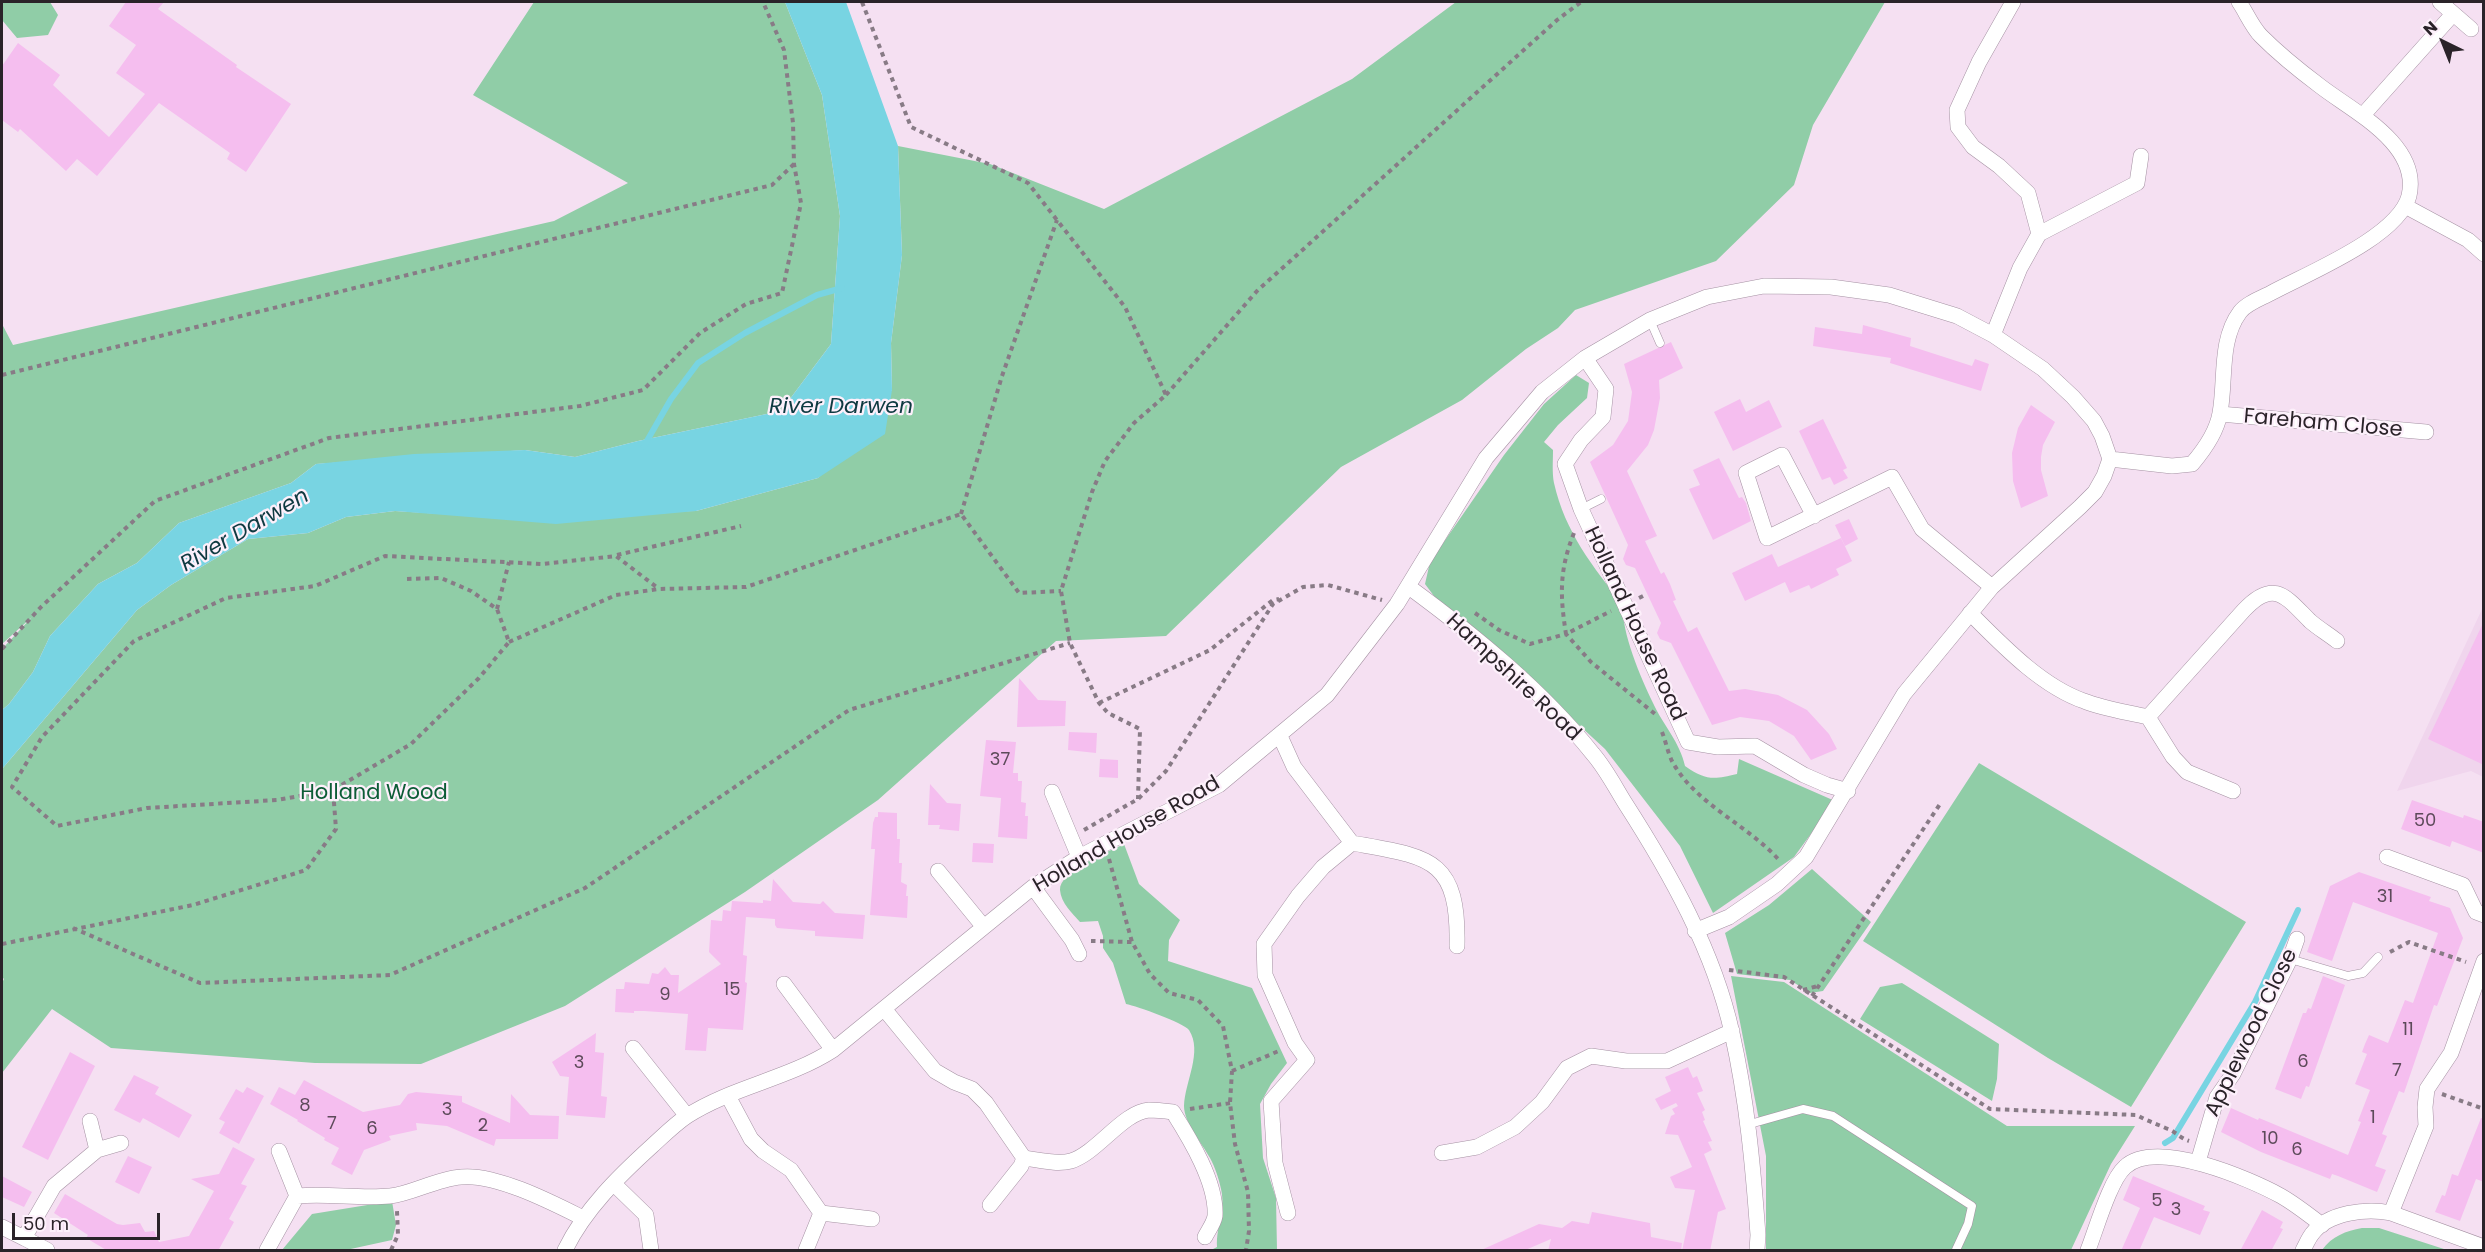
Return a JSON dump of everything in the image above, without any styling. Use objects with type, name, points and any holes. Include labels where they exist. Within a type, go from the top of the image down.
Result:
[{"type":"street","points":[[2013,2],[1979,62],[1957,110],[1958,127],[1973,147],[1999,166],[2028,193],[2039,234]]},
{"type":"street","points":[[2239,2],[2260,35],[2321,87],[2363,115],[2396,146],[2407,167],[2410,180],[2405,206],[2468,240],[2484,254]]},
{"type":"street","points":[[2440,2],[2471,29]]},
{"type":"street","points":[[2363,115],[2453,14]]},
{"type":"street","points":[[1993,335],[2020,268],[2039,234],[2137,183],[2141,156]]},
{"type":"street","name":"Fareham Close","points":[[2110,459],[2172,466],[2192,464],[2203,450],[2220,414],[2230,330],[2242,310],[2384,231],[2405,206]]},
{"type":"street","name":"Holland House Road","points":[[565,1251],[583,1218],[614,1184],[687,1116],[728,1096],[814,1062],[833,1050],[885,1010],[983,926],[1033,887],[1080,857],[1219,785],[1280,736],[1327,695],[1397,604],[1486,458],[1542,392],[1585,358],[1650,320],[1707,297],[1764,286],[1831,287],[1889,295],[1958,316],[1993,335],[2043,369],[2073,397],[2094,422],[2110,459]]},
{"type":"street","name":"Holland House Road","points":[[1585,358],[1606,389],[1603,417],[1581,440],[1565,464],[1581,509],[1623,605],[1688,742],[1718,747],[1755,746],[1804,775],[1848,791]]},
{"type":"street","name":"Fareham Close","points":[[2220,414],[2426,432]]},
{"type":"street","points":[[1814,516],[1782,455],[1746,473],[1767,538],[1814,516],[1892,477],[1922,529],[1992,587]]},
{"type":"street","points":[[1695,930],[1729,917],[1791,872],[1812,849],[1904,694],[1992,587],[2095,492],[2110,459]]},
{"type":"street","name":"Hampshire Road","points":[[1408,586],[1493,654],[1542,698],[1594,754],[1650,842],[1714,970],[1732,1031],[1750,1124],[1758,1235],[1757,1251]]},
{"type":"street","points":[[2148,717],[2244,610],[2262,595],[2277,593],[2291,600],[2311,622],[2337,641]]},
{"type":"street","points":[[1970,613],[2016,658],[2046,681],[2083,701],[2148,717],[2173,757],[2187,772],[2233,791]]},
{"type":"street","points":[[1280,736],[1294,767],[1353,843],[1412,854],[1428,860],[1443,875],[1453,894],[1457,914],[1456,946]]},
{"type":"street","points":[[1052,792],[1080,857]]},
{"type":"street","points":[[1288,1213],[1275,1162],[1271,1101],[1307,1059],[1294,1044],[1265,975],[1264,944],[1298,896],[1323,867],[1353,843]]},
{"type":"street","points":[[2387,857],[2463,885],[2476,912],[2484,915]]},
{"type":"street","points":[[938,871],[983,926]]},
{"type":"street","points":[[1033,887],[1072,940],[1079,954]]},
{"type":"street","name":"Applewood Close","points":[[2198,1162],[2217,1097],[2233,1074],[2290,958],[2297,939]]},
{"type":"street","points":[[2391,1213],[2427,1126],[2425,1107],[2427,1089],[2451,1053],[2482,964]]},
{"type":"street","points":[[784,984],[833,1050]]},
{"type":"street","points":[[885,1010],[935,1071],[972,1089],[986,1103],[1024,1158],[1053,1162],[1071,1161],[1088,1152],[1123,1123],[1147,1110],[1173,1112],[1185,1131],[1212,1189],[1215,1218],[1205,1237]]},
{"type":"street","points":[[1442,1153],[1477,1147],[1515,1127],[1542,1102],[1567,1068],[1591,1056],[1667,1061],[1732,1031]]},
{"type":"street","points":[[633,1048],[687,1116]]},
{"type":"street","points":[[728,1096],[752,1139],[764,1151],[791,1170],[821,1213],[872,1219]]},
{"type":"street","points":[[90,1121],[97,1150]]},
{"type":"street","points":[[24,1238],[54,1186],[97,1150],[121,1143]]},
{"type":"street","points":[[279,1151],[297,1196]]},
{"type":"street","points":[[990,1205],[1021,1166],[1024,1158]]},
{"type":"street","points":[[2088,1251],[2104,1207],[2125,1167],[2141,1159],[2161,1158],[2198,1162],[2220,1168],[2282,1196],[2322,1225]]},
{"type":"street","points":[[297,1196],[324,1193],[369,1197],[393,1195],[430,1183],[464,1176],[496,1181],[544,1199],[583,1218]]},
{"type":"street","points":[[614,1184],[646,1215],[651,1251]]},
{"type":"street","points":[[267,1251],[297,1196]]},
{"type":"street","points":[[2303,1251],[2312,1233],[2322,1225],[2338,1217],[2376,1210],[2391,1213],[2484,1247]]},
{"type":"street","points":[[806,1251],[821,1213]]},
{"type":"street","points":[[2,1227],[47,1251]]},
{"type":"lane","points":[[1650,320],[1660,343]]},
{"type":"lane","points":[[1581,509],[1601,499]]},
{"type":"lane","points":[[2290,958],[2348,976],[2362,973],[2378,957]]},
{"type":"lane","points":[[1750,1124],[1803,1109],[1833,1116],[1972,1206],[1968,1224],[1956,1251]]},
{"type":"path","points":[[2,649],[41,607],[155,501],[329,438],[580,406],[643,390],[699,333],[746,303],[782,292],[801,203],[794,164],[793,123],[784,50],[763,2]]},
{"type":"path","points":[[862,2],[911,126],[1028,183],[1125,307],[1166,395]]},
{"type":"path","points":[[1138,799],[1140,729],[1108,713],[1100,703],[1070,643],[1061,591],[1092,492],[1105,461],[1134,423],[1166,395],[1257,291],[1557,20],[1581,2]]},
{"type":"path","points":[[2,375],[772,185],[794,164]]},
{"type":"path","points":[[961,514],[1002,376],[1057,220]]},
{"type":"path","points":[[1581,509],[1564,556],[1560,598],[1566,634],[1591,662],[1656,714]]},
{"type":"path","points":[[741,526],[616,555],[542,564],[385,556],[315,586],[226,598],[134,641],[42,737],[12,787],[57,826],[147,808],[278,800],[333,790],[411,744],[478,678],[509,642],[616,595],[659,589],[746,587],[961,514]]},
{"type":"path","points":[[961,514],[1019,593],[1061,591]]},
{"type":"path","points":[[616,555],[659,589]]},
{"type":"path","points":[[509,562],[497,609],[509,642]]},
{"type":"path","points":[[407,579],[441,578],[471,591],[497,609]]},
{"type":"path","points":[[1071,837],[1138,799],[1166,771],[1273,604],[1302,587],[1328,585],[1397,604]]},
{"type":"path","points":[[1100,703],[1210,650],[1273,600],[1282,599]]},
{"type":"path","points":[[1473,612],[1499,630],[1530,644],[1566,634],[1623,605]]},
{"type":"path","points":[[73,928],[200,983],[390,975],[585,888],[849,710],[1070,643]]},
{"type":"path","points":[[1660,725],[1673,762],[1693,789],[1752,834],[1791,872]]},
{"type":"path","points":[[2,944],[193,905],[306,870],[336,830],[333,790]]},
{"type":"path","points":[[1812,996],[1940,804]]},
{"type":"path","points":[[1105,844],[1132,942],[1150,974],[1169,993],[1198,1000],[1223,1026],[1232,1071],[1230,1103],[1235,1144],[1248,1192],[1249,1231],[1246,1251]]},
{"type":"path","points":[[1072,940],[1132,942]]},
{"type":"path","points":[[2378,957],[2409,942],[2482,964]]},
{"type":"path","points":[[1734,970],[1784,977],[1990,1109],[2137,1115],[2152,1124],[2170,1130],[2180,1138]]},
{"type":"path","points":[[1803,990],[1819,986]]},
{"type":"path","points":[[1232,1071],[1294,1044]]},
{"type":"path","points":[[2427,1089],[2484,1109]]},
{"type":"path","points":[[1173,1112],[1230,1103]]},
{"type":"path","points":[[391,1251],[398,1235],[398,1219],[393,1195]]},
{"type":"shaded area","points":[[2483,607],[2483,777],[2471,771],[2397,791]]},
{"type":"green space","points":[[2,2],[50,2],[58,15],[48,35],[17,38],[2,20]]},
{"type":"green space","points":[[534,2],[785,2],[822,95],[840,216],[831,344],[781,411],[638,441],[575,457],[525,450],[316,464],[291,483],[179,523],[137,563],[98,584],[50,636],[33,672],[2,710],[2,649],[32,617],[2,644],[2,324],[13,345],[554,221],[628,183],[473,95]]},
{"type":"green space","name":"Holland Wood","points":[[1456,2],[1885,2],[1813,125],[1794,185],[1716,261],[1575,310],[1558,328],[1526,349],[1462,400],[1341,467],[1166,636],[1056,641],[878,800],[745,892],[565,1006],[421,1064],[315,1063],[111,1048],[52,1009],[2,1073],[2,983],[4,979],[2,977],[2,769],[137,610],[171,585],[248,539],[308,533],[346,517],[395,511],[458,515],[696,511],[818,478],[892,390],[891,343],[902,255],[898,146],[990,164],[1104,209],[1352,79]]},
{"type":"green space","points":[[1576,375],[1589,383],[1587,398],[1558,425],[1544,442],[1553,450],[1553,479],[1559,501],[1581,548],[1623,605],[1628,641],[1638,668],[1657,711],[1683,757],[1685,766],[1704,776],[1722,777],[1737,774],[1739,759],[1835,801],[1794,857],[1713,913],[1680,846],[1605,749],[1478,632],[1437,600],[1425,584],[1430,562],[1504,455],[1544,404]]},
{"type":"green space","points":[[1979,763],[2246,922],[2131,1107],[2048,1058],[1863,941]]},
{"type":"green space","points":[[1124,844],[1139,884],[1180,920],[1169,940],[1168,961],[1252,988],[1287,1063],[1271,1084],[1260,1104],[1263,1158],[1276,1198],[1277,1250],[1211,1250],[1217,1247],[1222,1197],[1214,1165],[1190,1126],[1185,1112],[1185,1096],[1194,1057],[1193,1039],[1189,1030],[1179,1023],[1126,1004],[1113,963],[1103,948],[1103,936],[1098,921],[1080,922],[1062,899],[1060,890],[1067,876],[1086,863]]},
{"type":"green space","points":[[1812,869],[1871,922],[1823,991],[1810,993],[1790,980],[1737,974],[1725,933],[1769,905]]},
{"type":"green space","points":[[1731,976],[1784,982],[2007,1126],[2135,1126],[2111,1164],[2071,1250],[1766,1250],[1766,1156]]},
{"type":"green space","points":[[1902,983],[1999,1044],[1997,1079],[1992,1101],[1860,1019],[1880,987]]},
{"type":"green space","points":[[392,1201],[396,1225],[392,1240],[346,1250],[282,1250],[312,1214]]},
{"type":"green space","points":[[2362,1228],[2379,1228],[2447,1250],[2322,1250],[2340,1235]]},
{"type":"water","name":"River Darwen","points":[[785,2],[846,2],[898,146],[902,255],[891,343],[892,390],[885,434],[818,478],[696,511],[556,524],[395,511],[346,517],[308,533],[248,539],[171,585],[137,610],[2,769],[2,710],[33,672],[50,636],[98,584],[137,563],[179,523],[291,483],[316,464],[414,454],[525,450],[575,457],[638,441],[781,411],[831,344],[840,216],[822,95]]},
{"type":"building","points":[[126,2],[164,2],[158,9],[237,65],[236,67],[291,104],[246,172],[227,159],[230,153],[159,103],[97,176],[77,159],[66,171],[20,129],[18,132],[2,120],[2,66],[18,43],[60,75],[53,85],[109,137],[145,94],[116,73],[136,45],[109,26]]},
{"type":"building","points":[[1863,325],[1911,338],[1910,346],[1972,366],[1975,359],[1989,364],[1981,391],[1890,363],[1891,358],[1813,346],[1815,327],[1862,334]]},
{"type":"building","points":[[1671,342],[1683,368],[1659,380],[1660,398],[1654,430],[1648,445],[1627,471],[1657,536],[1645,541],[1661,574],[1664,572],[1670,584],[1676,600],[1673,601],[1688,632],[1697,627],[1729,691],[1745,689],[1778,695],[1807,710],[1829,734],[1837,749],[1811,760],[1794,736],[1769,721],[1740,717],[1712,725],[1671,643],[1660,639],[1657,633],[1661,623],[1635,568],[1626,565],[1623,559],[1628,545],[1590,462],[1613,445],[1628,421],[1632,392],[1624,364]]},
{"type":"building","points":[[1740,399],[1746,412],[1769,400],[1782,427],[1733,451],[1714,412]]},
{"type":"building","points":[[2031,405],[2055,422],[2043,445],[2041,457],[2041,470],[2048,496],[2021,508],[2013,481],[2012,453],[2018,428]]},
{"type":"building","points":[[1823,419],[1847,468],[1843,470],[1848,478],[1834,485],[1830,477],[1822,480],[1799,431]]},
{"type":"building","points":[[1719,458],[1739,498],[1742,497],[1746,503],[1751,521],[1713,540],[1689,489],[1700,485],[1693,470]]},
{"type":"building","points":[[1849,519],[1858,539],[1845,546],[1835,525]]},
{"type":"building","points":[[1841,538],[1852,561],[1836,569],[1839,575],[1811,589],[1809,585],[1790,593],[1785,582],[1745,601],[1732,573],[1772,554],[1778,567]]},
{"type":"building","points":[[2484,621],[2484,765],[2428,739]]},
{"type":"building","points":[[1019,678],[1038,700],[1066,701],[1065,726],[1017,727]]},
{"type":"building","points":[[1069,732],[1097,733],[1096,753],[1068,750]]},
{"type":"building","points":[[986,740],[1016,742],[1013,773],[1018,773],[1018,781],[1022,781],[1021,802],[1026,803],[1025,816],[1028,816],[1027,839],[998,837],[1001,798],[980,796]]},
{"type":"building","points":[[1100,759],[1118,760],[1118,778],[1099,777]]},
{"type":"building","points":[[930,784],[947,803],[961,804],[959,831],[939,829],[940,825],[928,825]]},
{"type":"building","points":[[2412,800],[2463,818],[2464,815],[2484,822],[2484,853],[2452,841],[2450,847],[2401,829]]},
{"type":"building","points":[[878,812],[897,813],[897,839],[900,839],[899,863],[902,863],[901,882],[907,885],[907,918],[870,915],[875,849],[871,849],[873,823],[875,817],[878,817]]},
{"type":"building","points":[[973,843],[994,844],[993,863],[972,862]]},
{"type":"building","points":[[2359,872],[2431,897],[2429,901],[2450,908],[2463,938],[2437,1006],[2434,1005],[2404,1093],[2399,1091],[2382,1134],[2387,1136],[2375,1166],[2386,1170],[2377,1192],[2332,1174],[2330,1179],[2261,1152],[2221,1132],[2231,1108],[2348,1155],[2370,1090],[2355,1084],[2367,1054],[2362,1052],[2365,1044],[2369,1035],[2388,1043],[2405,1000],[2413,1003],[2438,933],[2353,902],[2332,961],[2307,952],[2330,886]]},
{"type":"building","points":[[773,879],[793,902],[820,904],[823,901],[835,913],[865,915],[863,939],[815,936],[815,931],[777,928],[775,919],[746,917],[743,955],[747,956],[745,982],[747,983],[743,1030],[708,1028],[706,1051],[685,1050],[688,1014],[615,1012],[616,989],[624,989],[625,982],[649,984],[652,973],[658,974],[665,967],[671,975],[679,975],[678,993],[721,964],[709,952],[711,920],[722,921],[723,910],[731,911],[732,901],[763,903],[763,900],[771,901]]},
{"type":"building","points":[[2323,976],[2345,985],[2309,1087],[2306,1086],[2301,1099],[2275,1089],[2303,1013],[2306,1013],[2308,1008],[2311,1009]]},
{"type":"building","points":[[596,1033],[595,1052],[604,1053],[601,1096],[607,1097],[605,1118],[566,1115],[569,1077],[560,1076],[552,1062]]},
{"type":"building","points":[[70,1052],[95,1066],[48,1160],[22,1147]]},
{"type":"building","points":[[1688,1067],[1693,1078],[1697,1076],[1703,1091],[1697,1093],[1705,1110],[1702,1112],[1705,1120],[1703,1121],[1712,1141],[1708,1142],[1712,1150],[1704,1154],[1726,1209],[1718,1212],[1710,1251],[1682,1251],[1695,1190],[1675,1188],[1670,1177],[1692,1167],[1678,1135],[1665,1134],[1671,1116],[1675,1114],[1672,1109],[1678,1106],[1676,1103],[1661,1110],[1655,1099],[1671,1091],[1665,1077]]},
{"type":"building","points":[[134,1075],[159,1087],[155,1094],[192,1115],[179,1138],[143,1118],[140,1123],[114,1110]]},
{"type":"building","points":[[304,1080],[363,1112],[400,1105],[408,1094],[416,1092],[462,1096],[462,1102],[510,1123],[511,1094],[530,1115],[559,1116],[558,1139],[496,1139],[494,1146],[447,1126],[416,1123],[417,1130],[389,1136],[391,1140],[364,1150],[352,1175],[331,1164],[339,1148],[270,1104],[279,1087],[295,1095]]},
{"type":"building","points":[[247,1087],[264,1096],[239,1144],[219,1133],[225,1122],[219,1119],[236,1089],[243,1093]]},
{"type":"building","points":[[2481,1118],[2484,1119],[2484,1182],[2476,1179],[2460,1221],[2435,1212],[2442,1195],[2445,1196],[2452,1174],[2458,1176]]},
{"type":"building","points":[[233,1147],[255,1159],[241,1184],[247,1186],[229,1219],[234,1222],[218,1251],[108,1251],[86,1238],[88,1235],[54,1213],[65,1194],[117,1224],[140,1223],[145,1232],[154,1231],[159,1242],[189,1236],[214,1191],[191,1179],[219,1174]]},
{"type":"building","points":[[128,1156],[152,1167],[139,1194],[115,1182]]},
{"type":"building","points":[[2,1176],[32,1192],[24,1207],[2,1197]]},
{"type":"building","points":[[2133,1176],[2205,1206],[2203,1210],[2210,1212],[2200,1235],[2154,1217],[2139,1251],[2121,1251],[2140,1208],[2123,1200]]},
{"type":"building","points":[[2262,1210],[2283,1222],[2280,1228],[2283,1229],[2271,1251],[2240,1251]]},
{"type":"building","points":[[1592,1212],[1650,1223],[1651,1237],[1682,1243],[1681,1251],[1548,1251],[1551,1239],[1523,1251],[1479,1251],[1539,1224],[1562,1228],[1572,1221],[1589,1224]]},
{"type":"waterway","points":[[644,446],[671,399],[698,363],[745,333],[817,295],[842,288]]},
{"type":"waterway","points":[[2165,1143],[2173,1138],[2255,1002],[2298,910]]}]
